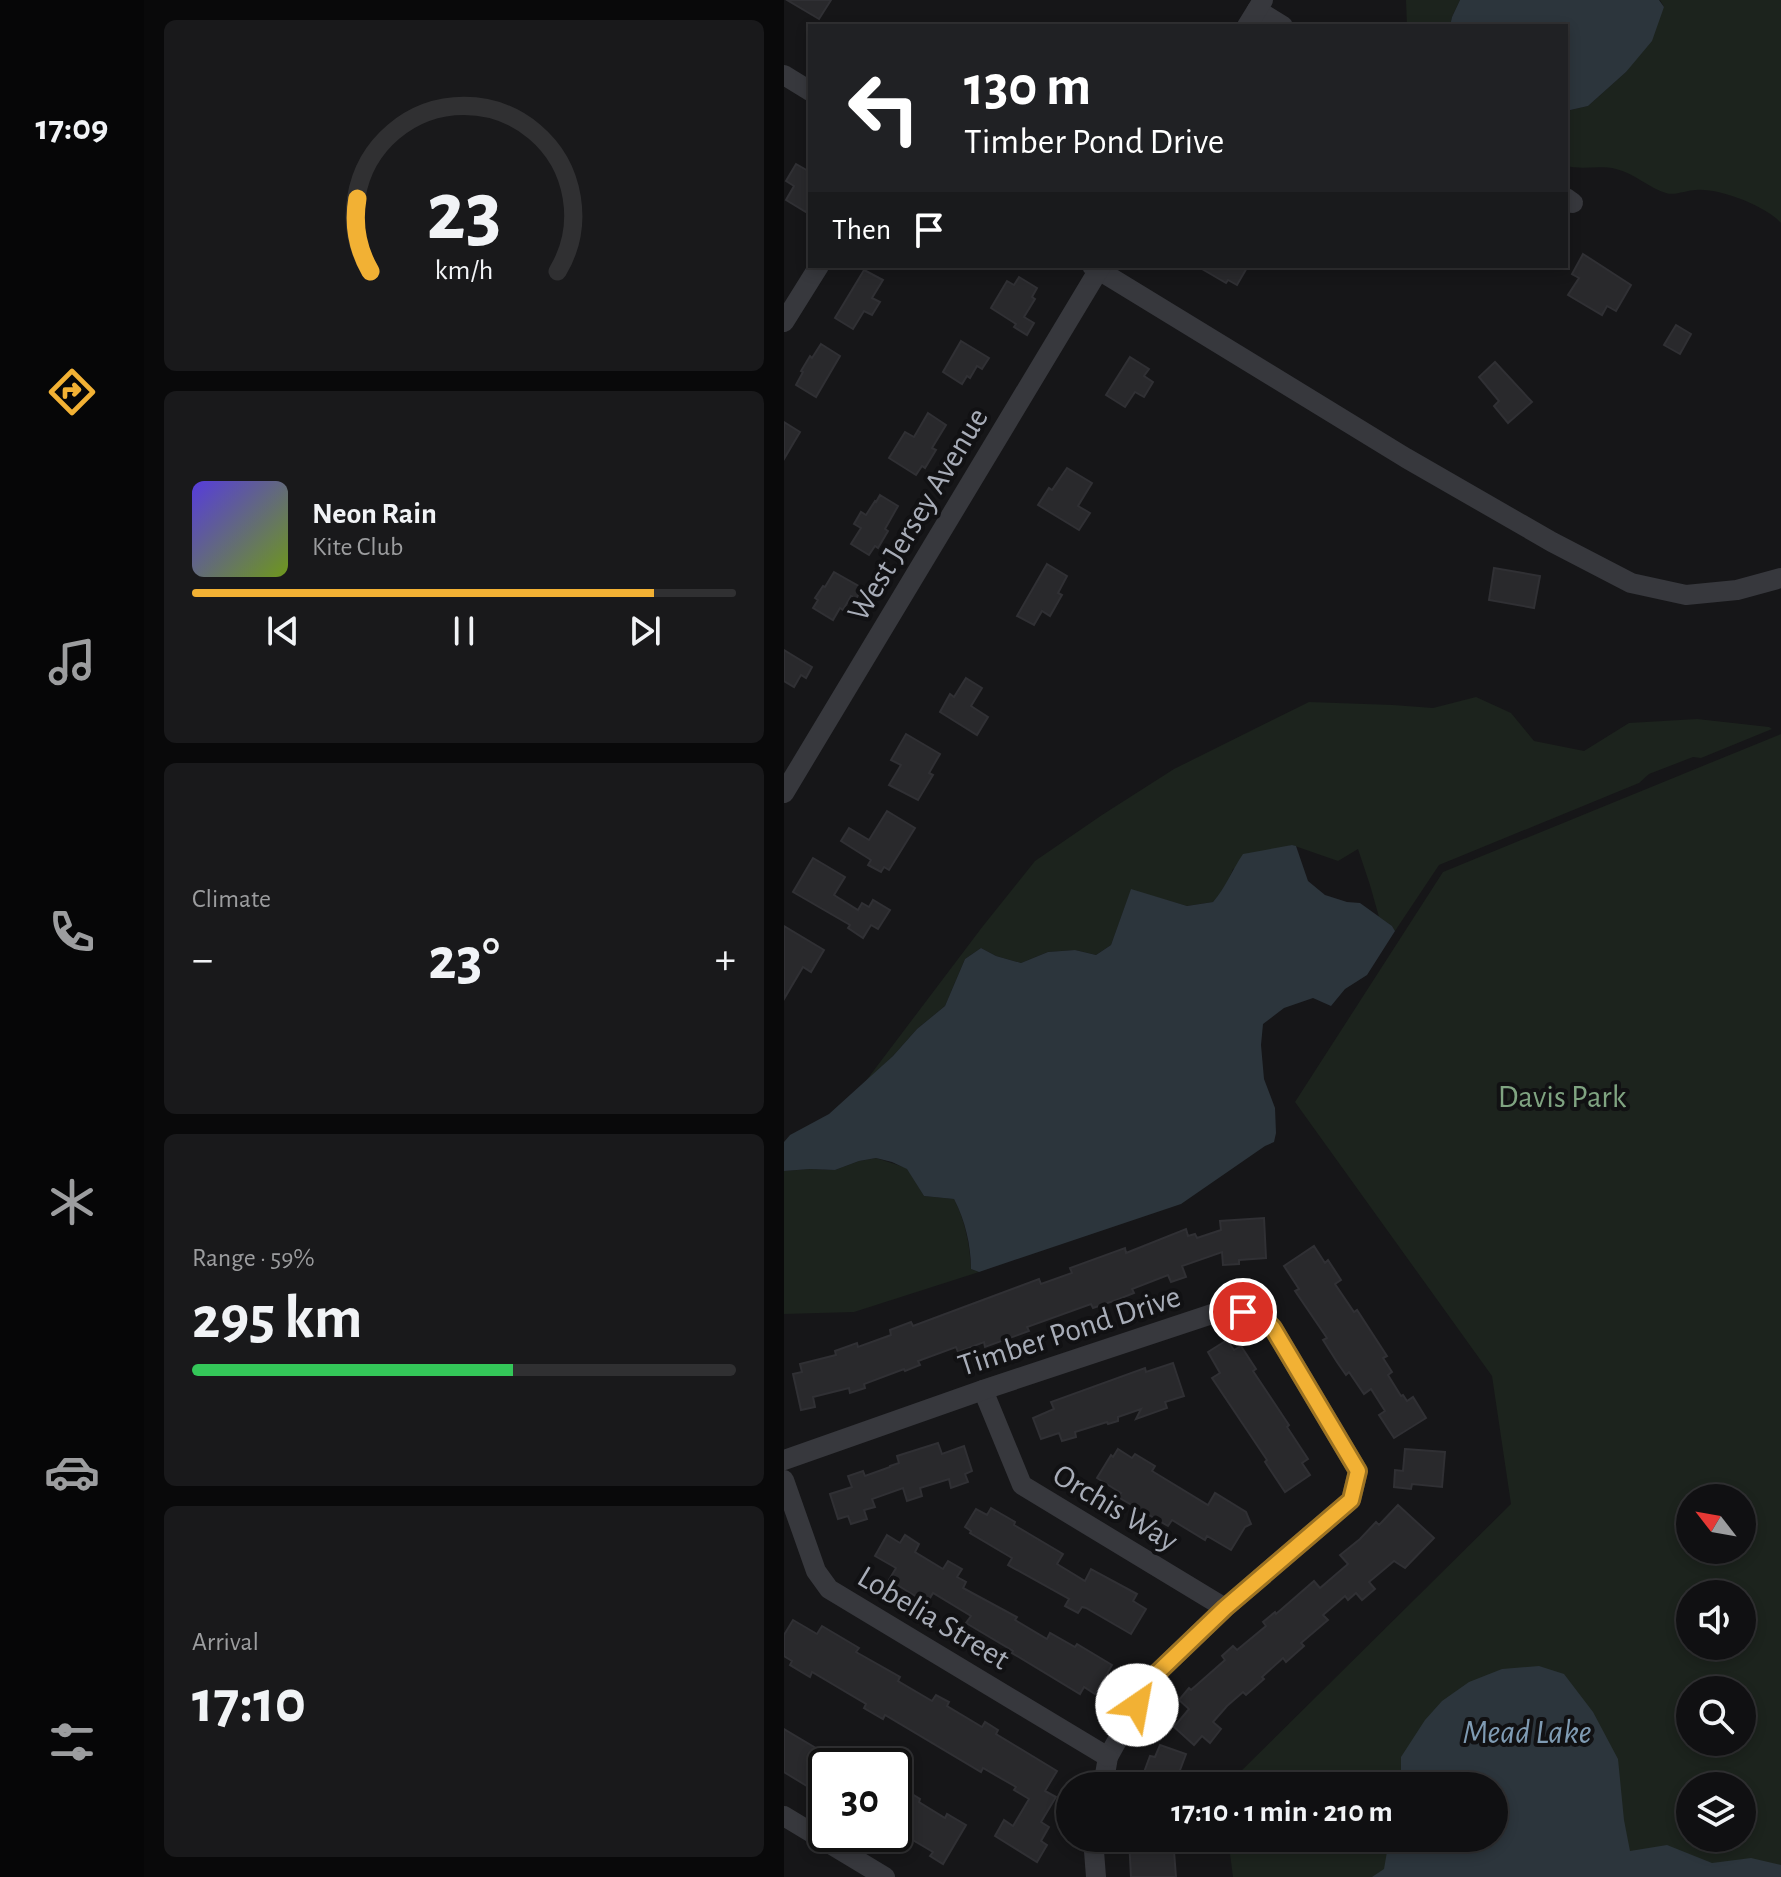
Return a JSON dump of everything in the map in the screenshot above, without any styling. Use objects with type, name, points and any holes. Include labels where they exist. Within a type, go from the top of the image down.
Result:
[{"type":"street","points":[[1256,12],[1279,24]]},
{"type":"street","points":[[784,75],[808,90]]},
{"type":"street","points":[[784,322],[818,268]]},
{"type":"street","name":"West Jersey Avenue","points":[[784,793],[1096,268]]},
{"type":"street","points":[[1099,268],[1419,466],[1563,549],[1631,583],[1686,595],[1737,590],[1781,578]]},
{"type":"street","name":"Timber Pond Drive","points":[[784,1460],[1227,1309],[1259,1314],[1273,1328],[1358,1471],[1351,1500],[1225,1608],[1152,1678],[1108,1757],[1105,1772]]},
{"type":"street","name":"Orchis Way","points":[[983,1390],[1022,1485],[1225,1608]]},
{"type":"street","name":"Lobelia Street","points":[[784,1480],[816,1571],[829,1589],[1108,1757]]},
{"type":"street","points":[[784,1816],[885,1877]]},
{"type":"street","points":[[1094,1852],[1096,1877]]},
{"type":"green space","points":[[1406,0],[1460,0],[1450,24],[1407,24]]},
{"type":"green space","points":[[1660,0],[1781,0],[1781,223],[1765,210],[1729,195],[1706,190],[1670,194],[1616,169],[1568,166],[1568,111],[1588,106],[1626,72],[1664,7]]},
{"type":"green space","points":[[1476,697],[1511,713],[1534,741],[1584,751],[1629,723],[1697,719],[1772,729],[1701,758],[1693,757],[1649,774],[1639,783],[1439,865],[1395,931],[1379,917],[1358,849],[1338,861],[1292,845],[1233,869],[1226,886],[1213,902],[1187,906],[1131,890],[1111,945],[1096,955],[1075,950],[1048,952],[1021,963],[981,948],[965,959],[945,1006],[917,1029],[862,1086],[1035,861],[1174,769],[1309,702],[1433,708]]},
{"type":"green space","name":"Davis Park","points":[[1781,734],[1781,1877],[1233,1877],[1230,1852],[1508,1852],[1508,1772],[1240,1772],[1511,1504],[1492,1376],[1295,1102],[1443,872]]},
{"type":"green space","points":[[876,1158],[907,1168],[924,1196],[954,1199],[966,1233],[971,1269],[979,1272],[854,1312],[784,1314],[784,1171],[835,1170]]},
{"type":"water","points":[[1460,0],[1659,0],[1664,7],[1652,41],[1626,72],[1588,106],[1568,111],[1568,24],[1450,24]]},
{"type":"water","points":[[1296,846],[1308,881],[1325,895],[1360,903],[1395,931],[1367,975],[1345,989],[1331,1006],[1313,998],[1284,1008],[1263,1024],[1264,1079],[1275,1108],[1274,1142],[1181,1204],[979,1272],[971,1269],[967,1233],[954,1199],[924,1196],[907,1169],[876,1158],[835,1170],[784,1171],[784,1142],[790,1135],[829,1114],[945,1006],[965,959],[981,948],[1021,963],[1048,952],[1075,950],[1096,955],[1111,945],[1131,889],[1187,906],[1213,902],[1243,854]]},
{"type":"water","name":"Mead Lake","points":[[1539,1666],[1564,1674],[1593,1712],[1618,1759],[1630,1851],[1667,1845],[1676,1849],[1676,1852],[1684,1852],[1712,1863],[1751,1858],[1781,1865],[1781,1877],[1372,1877],[1384,1869],[1387,1852],[1508,1852],[1508,1772],[1401,1772],[1401,1757],[1425,1720],[1442,1701],[1469,1682],[1502,1669]]},
{"type":"building","points":[[787,0],[831,0],[819,19]]},
{"type":"building","points":[[796,164],[808,171],[806,212],[786,200],[794,186],[786,181]]},
{"type":"building","points":[[1583,254],[1631,285],[1616,311],[1607,306],[1602,315],[1568,295],[1579,278],[1572,274]]},
{"type":"building","points":[[1200,268],[1247,268],[1237,285],[1228,280],[1226,283]]},
{"type":"building","points":[[864,270],[883,280],[872,298],[880,302],[872,315],[864,311],[853,329],[835,318]]},
{"type":"building","points":[[1019,277],[1037,288],[1032,297],[1035,299],[1024,317],[1034,323],[1027,335],[991,308],[1007,281],[1014,285]]},
{"type":"building","points":[[1676,325],[1691,334],[1680,354],[1664,345]]},
{"type":"building","points":[[961,341],[989,358],[982,369],[977,366],[962,384],[943,372]]},
{"type":"building","points":[[821,344],[840,356],[816,397],[796,385],[810,356],[812,358]]},
{"type":"building","points":[[1130,357],[1149,369],[1144,376],[1153,382],[1144,397],[1135,392],[1125,407],[1106,395]]},
{"type":"building","points":[[1495,362],[1532,402],[1508,423],[1494,406],[1499,401],[1479,377]]},
{"type":"building","points":[[928,413],[946,425],[932,448],[936,450],[925,468],[922,466],[916,475],[889,458],[905,432],[914,437]]},
{"type":"building","points":[[784,422],[800,432],[784,459]]},
{"type":"building","points":[[1067,468],[1092,483],[1078,506],[1090,513],[1079,530],[1038,505]]},
{"type":"building","points":[[880,495],[898,506],[878,548],[875,546],[869,555],[851,544],[861,528],[854,524],[861,512],[866,515]]},
{"type":"building","points":[[1047,564],[1067,576],[1058,593],[1062,595],[1050,616],[1042,611],[1034,625],[1017,616]]},
{"type":"building","points":[[1494,568],[1540,576],[1534,608],[1489,600]]},
{"type":"building","points":[[834,572],[862,588],[856,599],[851,596],[833,620],[813,608],[818,600],[815,598]]},
{"type":"building","points":[[784,650],[812,667],[806,678],[801,675],[794,687],[784,681]]},
{"type":"building","points":[[966,678],[982,688],[971,706],[988,717],[977,735],[940,712],[950,694],[954,697]]},
{"type":"building","points":[[906,734],[940,754],[929,773],[933,775],[918,800],[889,785],[901,765],[891,760]]},
{"type":"building","points":[[887,811],[915,828],[889,870],[884,867],[881,872],[868,865],[871,860],[841,841],[849,828],[869,840]]},
{"type":"building","points":[[813,858],[845,877],[834,895],[858,910],[862,903],[869,907],[873,900],[890,910],[878,929],[871,925],[863,938],[848,928],[850,925],[793,892]]},
{"type":"building","points":[[784,926],[824,950],[811,972],[803,967],[784,999]]},
{"type":"building","points":[[1264,1218],[1266,1258],[1223,1265],[1222,1252],[1182,1266],[1186,1277],[1171,1282],[1168,1275],[1132,1289],[1134,1293],[1119,1299],[1093,1308],[1091,1304],[1027,1327],[1029,1331],[985,1347],[984,1342],[958,1352],[956,1347],[918,1361],[920,1365],[864,1384],[865,1388],[850,1393],[849,1388],[813,1397],[815,1407],[801,1410],[793,1374],[802,1372],[800,1364],[836,1355],[835,1351],[857,1343],[858,1347],[891,1335],[890,1330],[911,1322],[913,1326],[1039,1279],[1041,1284],[1072,1273],[1070,1268],[1125,1248],[1126,1253],[1186,1229],[1188,1236],[1195,1234],[1197,1238],[1221,1230],[1220,1221]]},
{"type":"building","points":[[1314,1246],[1325,1263],[1328,1260],[1341,1280],[1335,1284],[1354,1312],[1357,1310],[1387,1356],[1383,1358],[1392,1372],[1388,1375],[1401,1396],[1407,1401],[1413,1397],[1426,1418],[1394,1438],[1379,1415],[1385,1411],[1371,1389],[1364,1394],[1349,1372],[1346,1375],[1337,1362],[1323,1340],[1327,1338],[1295,1291],[1299,1289],[1284,1266]]},
{"type":"building","points":[[1227,1340],[1234,1350],[1241,1346],[1256,1369],[1253,1371],[1308,1459],[1302,1463],[1310,1475],[1285,1492],[1212,1378],[1220,1373],[1208,1352]]},
{"type":"building","points":[[1173,1363],[1184,1396],[1165,1402],[1167,1408],[1136,1419],[1141,1409],[1118,1417],[1118,1421],[1075,1432],[1076,1437],[1062,1441],[1059,1433],[1041,1439],[1033,1418],[1054,1409],[1051,1402],[1145,1368],[1146,1372]]},
{"type":"building","points":[[938,1443],[942,1454],[964,1446],[972,1471],[965,1474],[968,1482],[951,1488],[949,1479],[920,1488],[922,1496],[907,1501],[903,1488],[872,1499],[875,1507],[864,1510],[867,1519],[851,1524],[848,1516],[838,1519],[830,1494],[852,1487],[848,1476],[863,1471],[865,1476],[890,1467],[899,1463],[897,1456]]},
{"type":"building","points":[[1118,1449],[1132,1458],[1135,1454],[1155,1466],[1152,1471],[1208,1505],[1215,1493],[1246,1512],[1251,1524],[1245,1527],[1231,1550],[1207,1536],[1205,1540],[1172,1520],[1168,1526],[1118,1497],[1121,1493],[1097,1478]]},
{"type":"building","points":[[1405,1449],[1445,1452],[1442,1487],[1412,1484],[1411,1489],[1394,1487],[1395,1470],[1403,1471]]},
{"type":"building","points":[[1398,1505],[1434,1538],[1405,1568],[1394,1561],[1369,1582],[1375,1589],[1362,1600],[1356,1593],[1348,1600],[1345,1596],[1323,1615],[1328,1620],[1301,1643],[1304,1646],[1286,1662],[1283,1658],[1246,1695],[1243,1692],[1227,1706],[1213,1722],[1221,1729],[1210,1743],[1202,1736],[1194,1745],[1174,1727],[1189,1709],[1179,1700],[1189,1688],[1191,1690],[1225,1660],[1222,1656],[1233,1646],[1237,1650],[1266,1626],[1263,1622],[1314,1581],[1320,1588],[1348,1564],[1340,1555],[1376,1522],[1379,1525]]},
{"type":"building","points":[[991,1508],[1063,1554],[1057,1564],[1085,1581],[1091,1569],[1137,1594],[1133,1601],[1146,1609],[1131,1634],[1086,1608],[1082,1607],[1078,1613],[1065,1606],[1069,1599],[1008,1565],[1012,1558],[970,1533],[965,1527],[976,1509],[987,1515]]},
{"type":"building","points":[[887,1535],[900,1543],[905,1535],[919,1544],[915,1552],[943,1569],[948,1561],[962,1569],[957,1577],[966,1582],[963,1588],[1017,1617],[1015,1620],[1047,1639],[1050,1633],[1075,1647],[1077,1644],[1112,1665],[1095,1694],[1084,1687],[1080,1694],[1012,1653],[966,1623],[971,1616],[933,1593],[927,1603],[889,1580],[896,1568],[875,1556]]},
{"type":"building","points":[[793,1620],[817,1634],[822,1626],[859,1648],[856,1652],[900,1677],[898,1681],[932,1701],[936,1695],[949,1702],[947,1706],[982,1727],[985,1722],[998,1730],[996,1734],[1057,1771],[1045,1791],[1056,1797],[1041,1822],[1049,1827],[1041,1841],[1047,1845],[1037,1862],[995,1836],[1004,1820],[1013,1826],[1029,1799],[1014,1790],[1016,1787],[983,1768],[981,1772],[885,1715],[883,1719],[864,1708],[866,1704],[812,1672],[810,1677],[790,1665],[792,1661],[784,1656],[784,1635]]},
{"type":"building","points":[[784,1729],[816,1748],[808,1748],[808,1787],[784,1772]]},
{"type":"building","points":[[1160,1745],[1186,1754],[1179,1772],[1144,1772],[1150,1756],[1155,1757]]},
{"type":"building","points":[[912,1794],[945,1818],[947,1814],[966,1825],[943,1864],[930,1856],[933,1852],[912,1840]]},
{"type":"building","points":[[1130,1852],[1174,1852],[1176,1877],[1131,1877]]},
{"type":"route","points":[[1137,1705],[1152,1678],[1225,1608],[1351,1500],[1358,1471],[1273,1328],[1259,1314],[1243,1312]]}]
